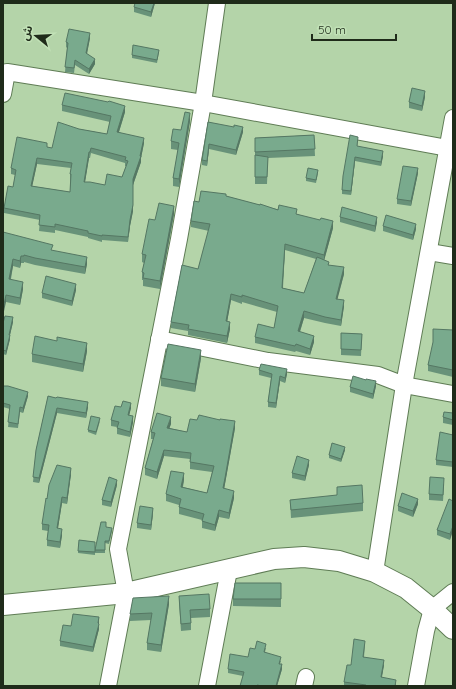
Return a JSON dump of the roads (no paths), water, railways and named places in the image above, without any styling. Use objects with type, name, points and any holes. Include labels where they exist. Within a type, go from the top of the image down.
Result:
[{"type":"main road","points":[[3,605],[126,593],[274,559],[304,557],[339,561],[375,572],[406,588],[453,628]]},
{"type":"street","points":[[108,686],[126,593],[118,549],[179,240],[203,103],[217,3]]},
{"type":"street","points":[[3,94],[7,72],[203,103],[450,149]]},
{"type":"street","points":[[375,572],[404,385],[428,252],[450,149],[453,118]]},
{"type":"street","points":[[428,252],[453,256]]},
{"type":"street","points":[[159,339],[268,361],[378,375],[404,385],[453,394]]},
{"type":"street","points":[[207,686],[229,570]]},
{"type":"street","points":[[416,686],[426,631],[432,609],[453,592]]},
{"type":"street","points":[[432,609],[453,607]]}]
